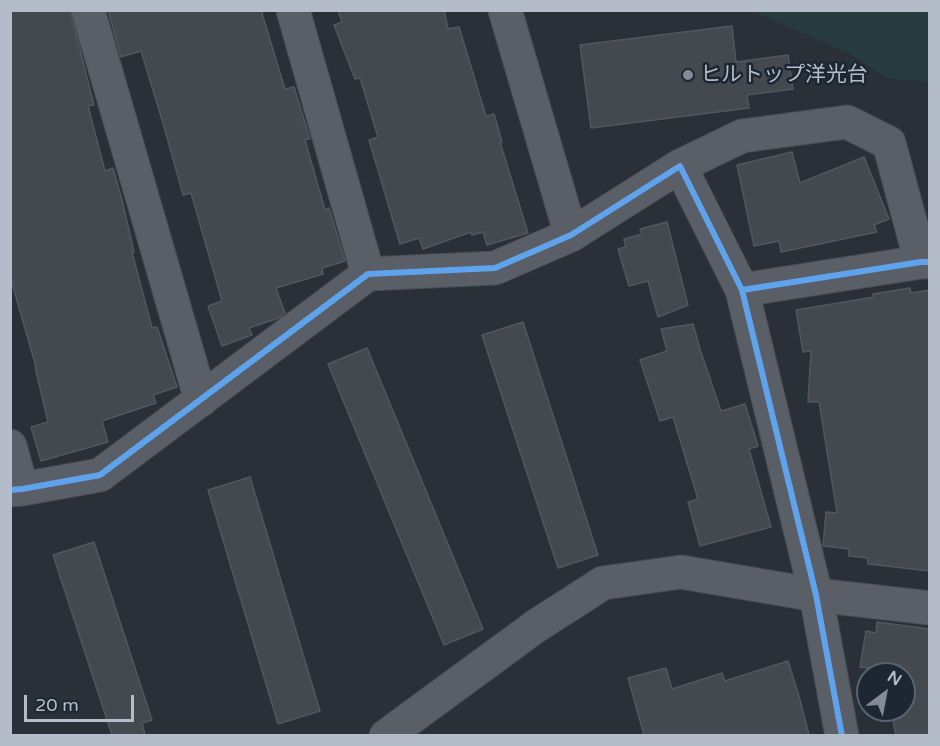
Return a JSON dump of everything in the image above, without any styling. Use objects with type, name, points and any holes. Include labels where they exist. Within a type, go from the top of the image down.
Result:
[{"type":"street","points":[[88,10],[201,400]]},
{"type":"street","points":[[293,10],[368,274]]},
{"type":"street","points":[[506,10],[572,235]]},
{"type":"street","points":[[10,446],[16,490],[100,475],[368,274],[495,268],[572,235],[680,166],[742,136],[848,122],[889,143],[925,262],[742,290]]},
{"type":"street","points":[[680,166],[742,290],[816,595],[842,735]]},
{"type":"street","points":[[386,735],[536,626],[603,583],[681,572],[816,595],[930,608]]},
{"type":"green space","points":[[750,11],[929,11],[929,82],[886,78],[849,53]]},
{"type":"building","points":[[10,10],[70,10],[94,105],[88,106],[105,171],[113,168],[152,328],[157,327],[177,387],[153,395],[156,403],[102,421],[108,442],[41,461],[31,427],[48,422],[36,367],[10,276]]},
{"type":"building","points":[[108,10],[261,10],[285,89],[294,87],[310,139],[305,140],[325,210],[329,208],[345,261],[322,268],[323,274],[276,288],[285,313],[279,318],[249,328],[252,335],[222,346],[208,306],[222,301],[191,193],[183,195],[141,51],[121,57]]},
{"type":"building","points":[[338,10],[444,10],[448,29],[459,27],[486,116],[494,114],[502,142],[500,142],[528,233],[487,245],[483,232],[472,235],[471,232],[423,249],[419,238],[400,244],[369,140],[378,137],[360,78],[355,79],[334,25],[342,22]]},
{"type":"building","name":"ヒルトップ洋光台","points":[[732,26],[736,62],[788,55],[793,89],[747,95],[749,108],[591,128],[580,45]]},
{"type":"building","points":[[792,152],[800,183],[864,157],[889,219],[874,225],[877,232],[781,252],[779,241],[754,246],[737,165]]},
{"type":"building","points":[[667,222],[688,305],[658,317],[648,281],[629,286],[618,249],[626,247],[624,239],[642,234],[640,229]]},
{"type":"building","points":[[910,288],[911,293],[930,290],[930,571],[868,564],[867,558],[849,556],[849,549],[823,546],[826,512],[837,513],[819,402],[808,402],[811,351],[803,352],[796,310],[874,297],[873,294]]},
{"type":"building","points":[[523,322],[598,555],[558,568],[482,335]]},
{"type":"building","points":[[693,324],[721,411],[745,404],[758,446],[749,449],[771,527],[700,546],[688,502],[698,499],[673,417],[660,421],[640,360],[667,351],[661,329]]},
{"type":"building","points":[[367,348],[483,629],[444,645],[328,364]]},
{"type":"building","points":[[250,477],[320,711],[278,724],[208,490]]},
{"type":"building","points":[[94,542],[152,720],[142,723],[145,735],[112,735],[53,555]]},
{"type":"building","points":[[877,622],[930,629],[930,735],[896,735],[893,722],[916,722],[916,662],[861,662],[866,631],[876,633]]},
{"type":"building","points":[[788,661],[809,735],[644,735],[628,678],[666,668],[672,689],[722,673],[725,681]]},
{"type":"cycle path","points":[[10,490],[100,475],[368,274],[495,268],[571,235],[680,166],[742,290]]},
{"type":"cycle path","points":[[842,736],[816,595],[742,290],[930,262]]},
{"type":"place","name":"ヒルトップ洋光台","points":[[688,75]]}]
